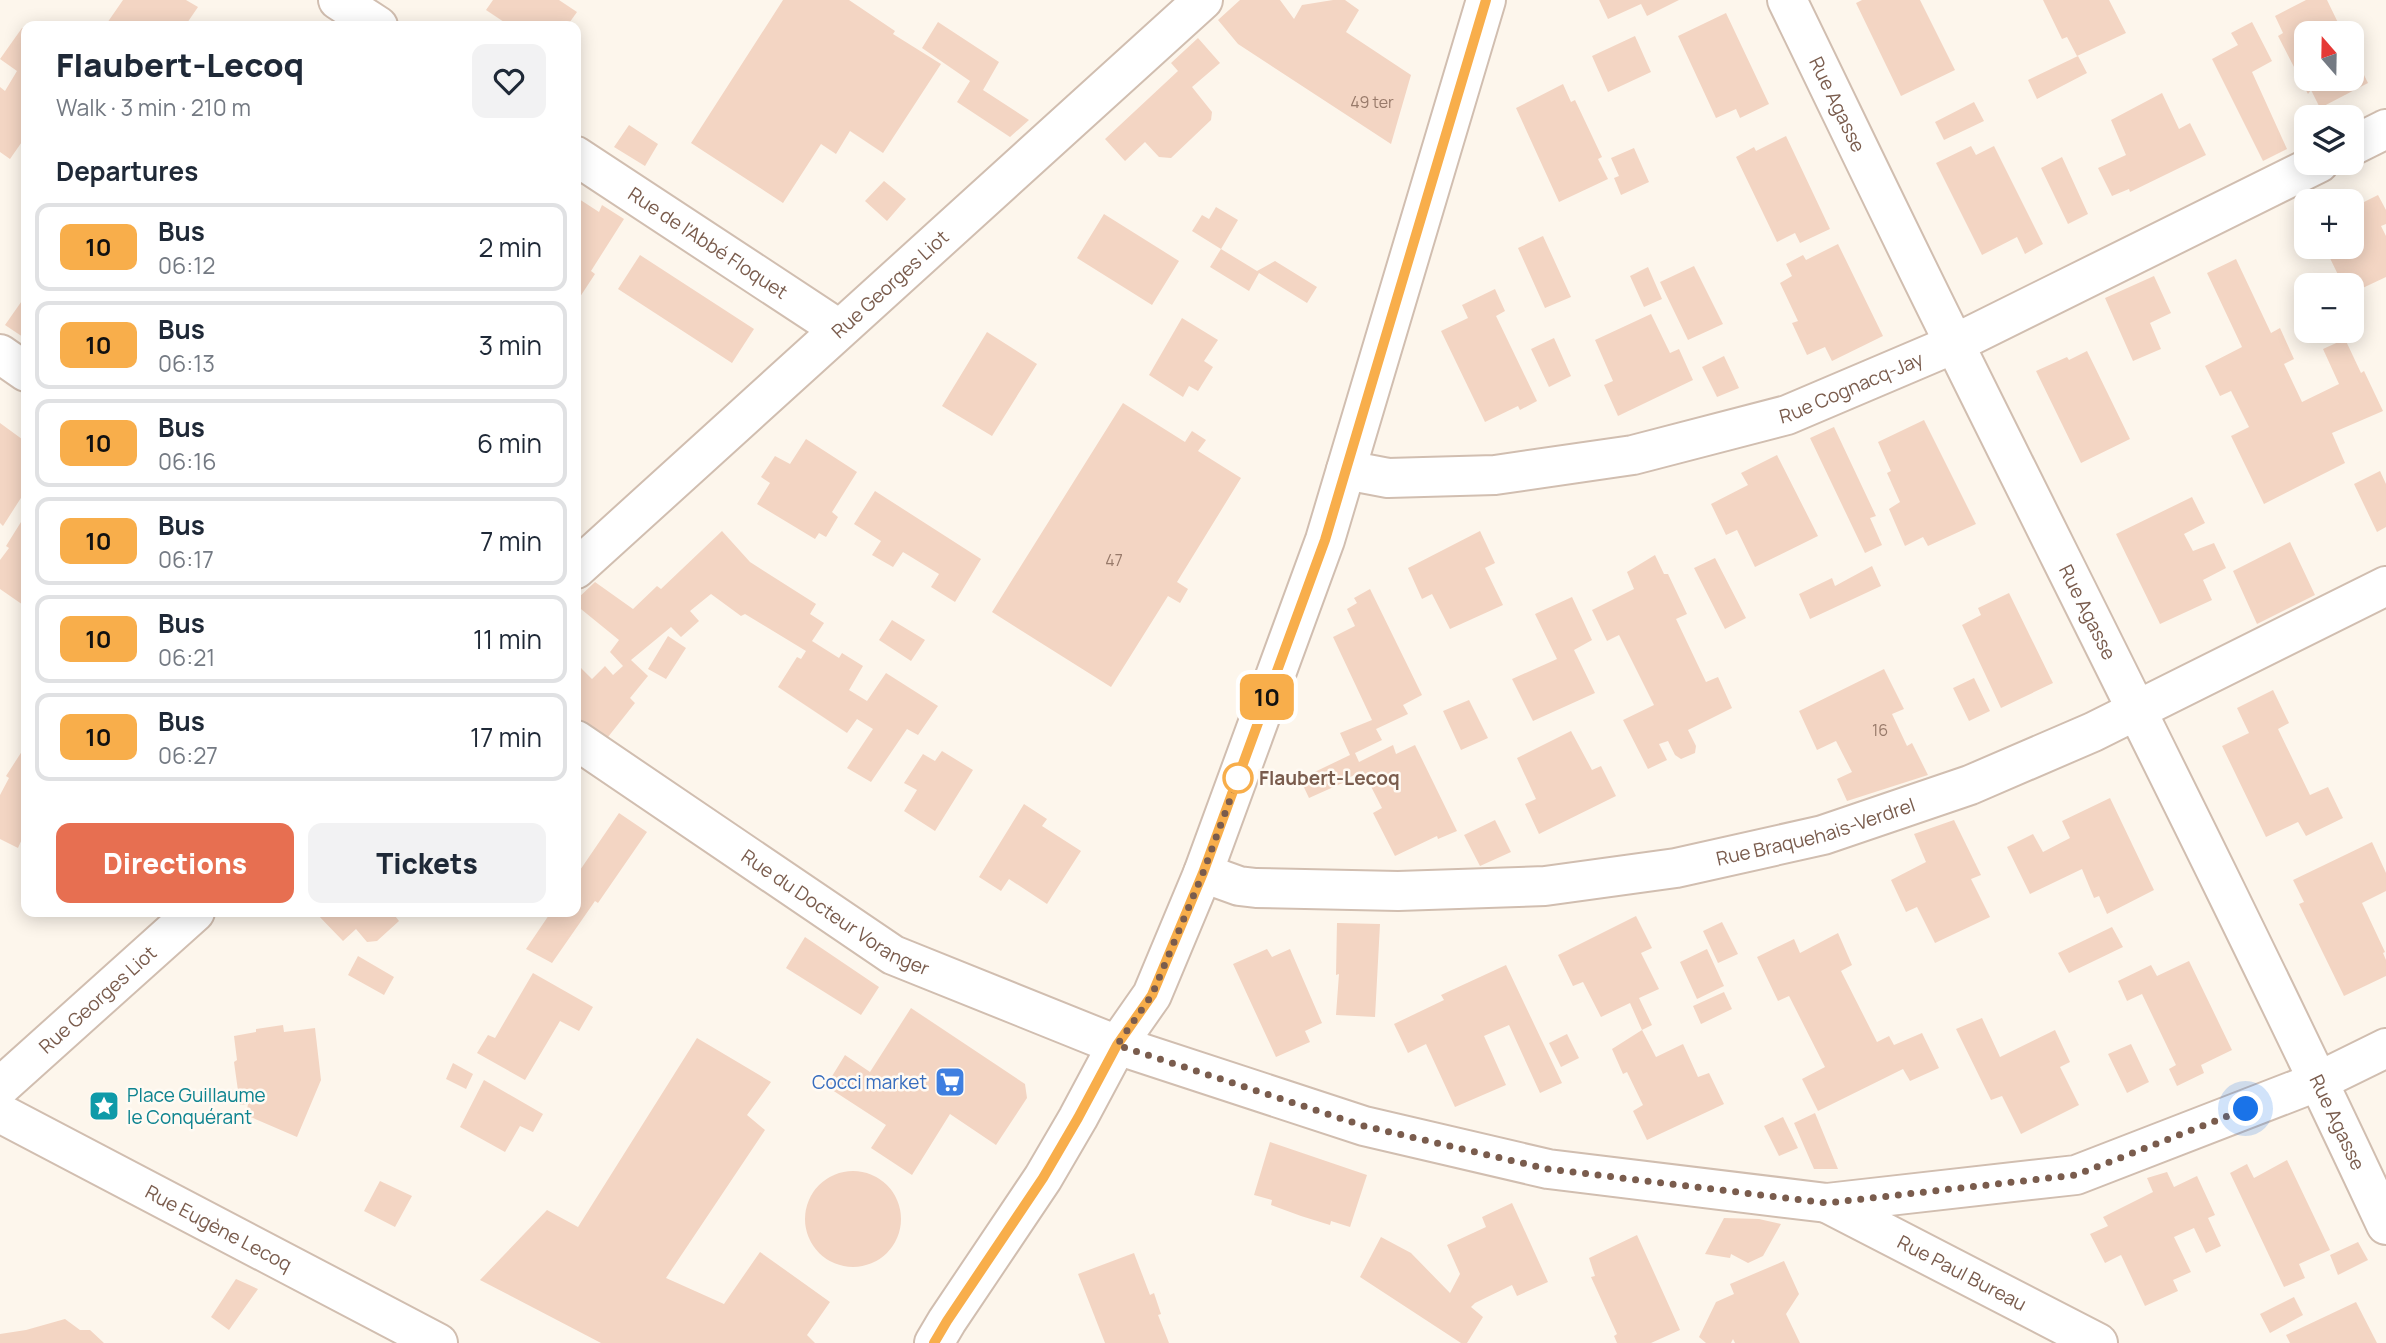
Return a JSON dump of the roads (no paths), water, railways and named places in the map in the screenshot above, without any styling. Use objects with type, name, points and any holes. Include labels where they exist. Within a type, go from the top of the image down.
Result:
[{"type":"street","points":[[338,0],[370,21]]},
{"type":"street","name":"Rue Georges Liot","points":[[581,564],[1203,0]]},
{"type":"street","points":[[934,1343],[1043,1178],[1117,1045],[1152,995],[1203,873],[1325,540],[1486,0]]},
{"type":"street","name":"Rue Agasse","points":[[1787,0],[2319,1081],[2386,1225]]},
{"type":"street","points":[[2364,140],[2386,130]]},
{"type":"street","name":"Rue de l'Abbé Floquet","points":[[581,159],[839,330]]},
{"type":"street","name":"Rue Cognacq-Jay","points":[[1346,470],[1388,478],[1495,475],[1633,455],[1787,415],[1954,344],[2295,175]]},
{"type":"street","points":[[0,354],[21,369]]},
{"type":"street","name":"Rue Braquehais-Verdrel","points":[[1203,873],[1239,886],[1256,888],[1398,891],[1545,886],[1676,868],[1824,835],[1970,785],[2138,711],[2386,586]]},
{"type":"street","name":"Rue du Docteur Voranger","points":[[581,743],[893,956],[1117,1045],[1364,1126],[1548,1169],[1827,1203]]},
{"type":"street","name":"Rue Georges Liot","points":[[0,1087],[189,917]]},
{"type":"street","points":[[1827,1203],[2076,1175],[2319,1081],[2386,1048]]},
{"type":"street","name":"Rue Eugène Lecoq","points":[[0,1113],[438,1343]]},
{"type":"street","name":"Rue Paul Bureau","points":[[1827,1203],[2098,1343]]},
{"type":"place","name":"Flaubert-Lecoq","points":[[1238,778]]},
{"type":"place","name":"Cocci market","points":[[950,1082]]},
{"type":"place","name":"Place Guillaume le Conquérant","points":[[104,1106]]}]
